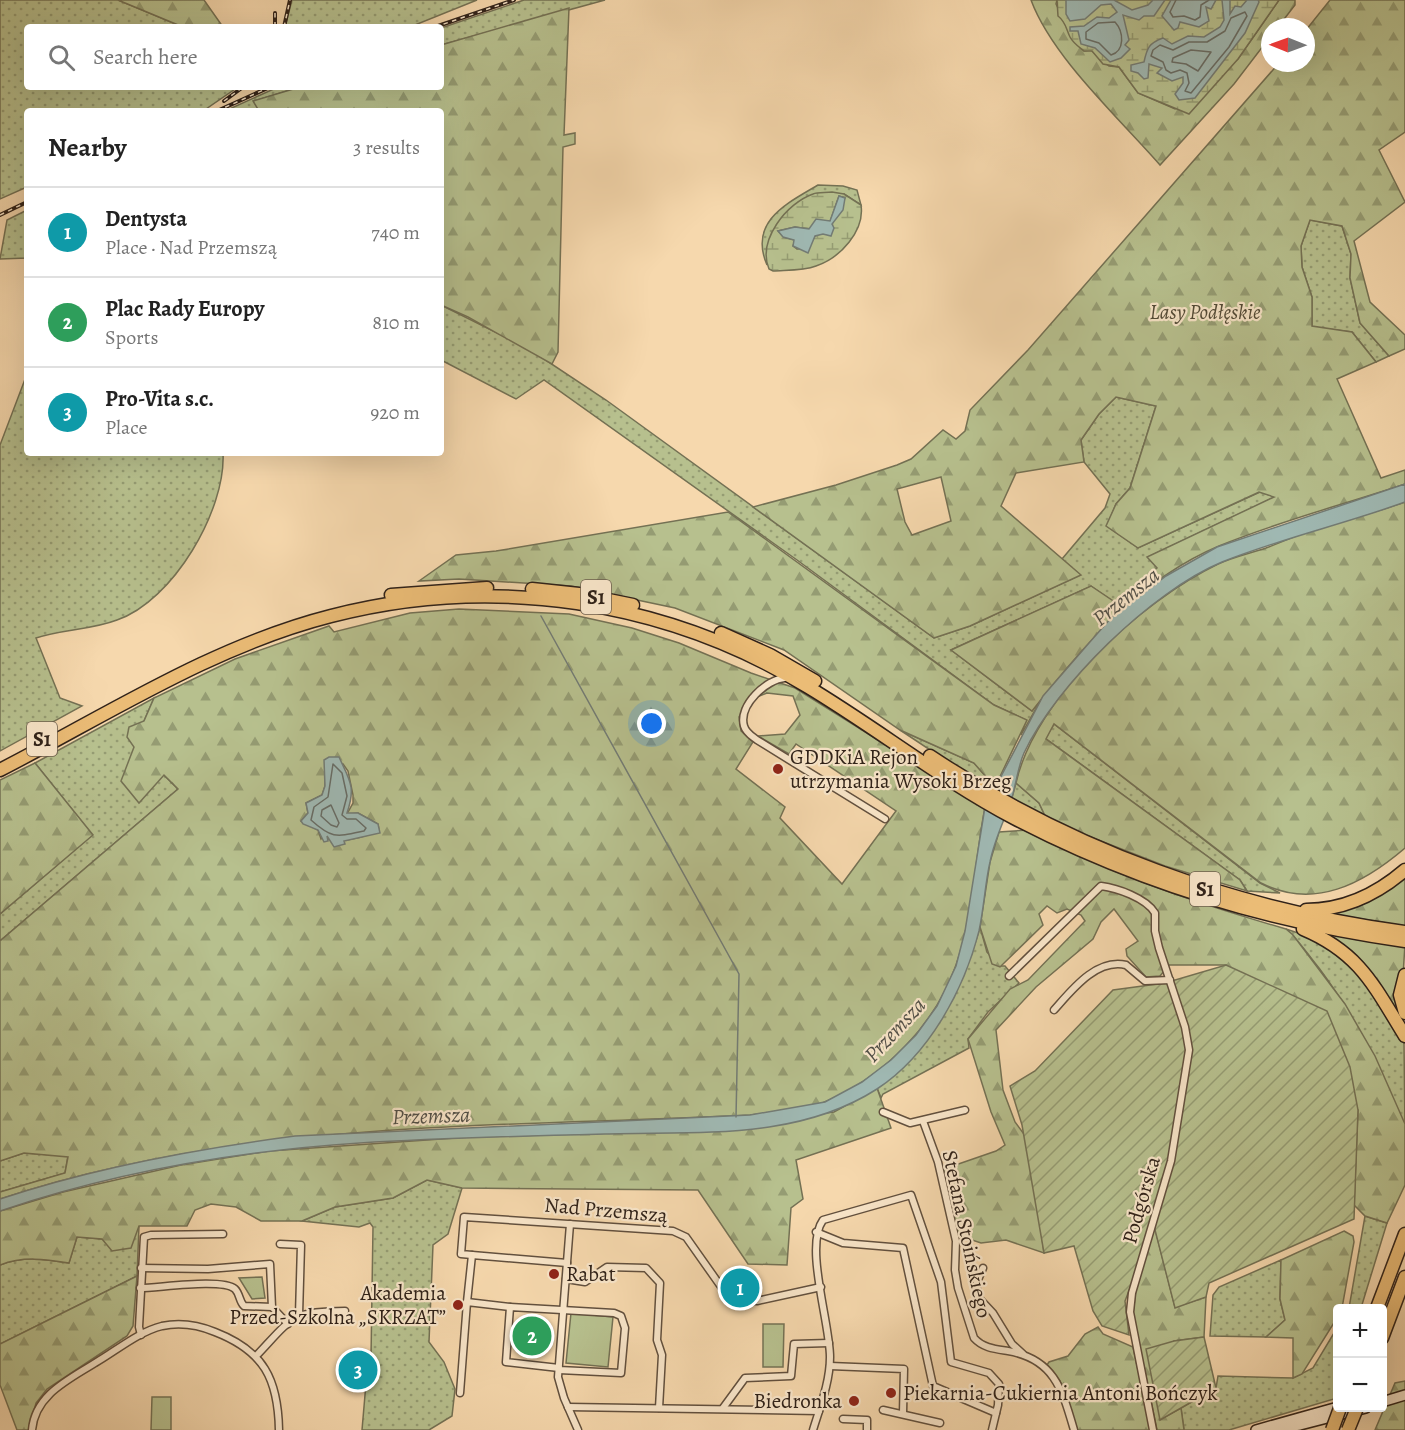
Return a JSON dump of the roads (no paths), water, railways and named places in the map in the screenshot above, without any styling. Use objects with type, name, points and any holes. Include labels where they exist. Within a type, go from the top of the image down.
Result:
[{"type":"highway","name":"S1","points":[[3,765],[214,650],[303,615],[346,603],[409,592],[515,588],[615,601],[664,614],[730,637],[808,677],[945,772]]},
{"type":"highway","name":"S1","points":[[89,719],[264,637],[362,608],[432,598],[512,596],[596,606],[683,628],[764,662],[1026,819],[1164,875],[1291,916],[1405,941]]},
{"type":"highway","points":[[1291,916],[1350,903],[1374,893],[1405,870]]},
{"type":"highway","name":"S1","points":[[1291,916],[1405,932]]},
{"type":"highway","points":[[1291,916],[1351,956],[1376,989],[1405,1036]]},
{"type":"highway","points":[[1405,975],[1400,995],[1405,1012]]},
{"type":"highway","points":[[1379,1304],[1405,1234]]},
{"type":"highway","points":[[1387,1327],[1405,1277]]},
{"type":"highway","points":[[1332,1430],[1337,1412]]},
{"type":"highway","points":[[1348,1430],[1355,1412]]},
{"type":"main road","points":[[1387,1395],[1405,1394]]},
{"type":"main road","points":[[1387,1401],[1405,1394]]},
{"type":"main road","points":[[1256,1430],[1333,1409]]},
{"type":"main road","points":[[1269,1430],[1300,1425],[1348,1412]]},
{"type":"street","points":[[764,662],[768,682]]},
{"type":"street","points":[[792,677],[768,682],[745,712],[744,722],[749,734],[885,819]]},
{"type":"street","name":"Podgórska","points":[[1009,976],[1101,886],[1112,887],[1152,908],[1159,948],[1189,1042],[1189,1060],[1171,1161],[1139,1265],[1130,1312],[1153,1430]]},
{"type":"street","points":[[1054,1010],[1082,979],[1111,966],[1126,964],[1145,981],[1170,980]]},
{"type":"street","points":[[883,1112],[902,1121],[923,1121],[965,1110]]},
{"type":"street","name":"Stefana Stoińskiego","points":[[923,1121],[938,1162],[956,1241],[957,1279],[974,1338],[980,1344],[1023,1354],[1041,1363],[1057,1382],[1074,1430]]},
{"type":"street","points":[[813,1430],[830,1366],[829,1343],[815,1250],[816,1232],[823,1220],[911,1195],[941,1282],[951,1362],[995,1377],[999,1384],[992,1430]]},
{"type":"street","name":"Nad Przemszą","points":[[472,1255],[461,1254],[464,1217],[680,1233],[692,1244],[722,1288],[735,1300],[757,1301],[821,1287]]},
{"type":"street","points":[[570,1224],[559,1369],[568,1407],[578,1430]]},
{"type":"street","points":[[816,1232],[843,1243],[903,1248],[933,1386],[996,1413]]},
{"type":"street","points":[[141,1335],[142,1242],[147,1235],[223,1234]]},
{"type":"street","points":[[280,1244],[301,1245],[299,1315]]},
{"type":"street","points":[[460,1393],[472,1255],[567,1263]]},
{"type":"street","points":[[141,1268],[208,1269],[270,1264],[272,1306],[288,1324]]},
{"type":"street","points":[[566,1279],[585,1282],[607,1267],[646,1268],[660,1283],[657,1340],[662,1355],[659,1408]]},
{"type":"street","name":"Stefana Stoińskiego","points":[[983,1268],[977,1282],[977,1296],[993,1313],[1012,1344],[1023,1354]]},
{"type":"street","points":[[140,1288],[166,1288],[189,1283],[227,1287],[236,1291],[244,1306],[272,1306]]},
{"type":"street","points":[[467,1302],[510,1307],[563,1308],[614,1313],[621,1316],[625,1328],[621,1373],[559,1369],[506,1362],[510,1307]]},
{"type":"street","points":[[257,1355],[299,1315],[316,1311],[345,1311]]},
{"type":"street","points":[[32,1430],[38,1411],[54,1389],[141,1335],[161,1326],[183,1323],[200,1326],[239,1342],[257,1355],[265,1366],[274,1388],[279,1430]]},
{"type":"street","points":[[723,1408],[746,1378],[791,1376],[794,1344],[829,1343]]},
{"type":"street","points":[[830,1366],[904,1369],[903,1413]]},
{"type":"street","points":[[568,1407],[819,1411]]},
{"type":"street","points":[[883,1410],[940,1423]]},
{"type":"street","points":[[843,1419],[867,1420],[867,1430]]},
{"type":"water","points":[[1066,0],[1114,0],[1132,10],[1148,5],[1153,0],[1165,0],[1154,16],[1144,16],[1139,20],[1123,15],[1129,40],[1125,45],[1130,49],[1121,58],[1110,62],[1095,48],[1081,44],[1078,31],[1070,31],[1070,27],[1084,26],[1097,17],[1109,18],[1117,12],[1111,4],[1101,5],[1085,19],[1070,21],[1066,14]]},
{"type":"water","points":[[1171,0],[1216,0],[1211,9],[1206,7],[1209,21],[1199,27],[1180,22],[1178,28],[1174,30],[1162,16]]},
{"type":"water","points":[[1222,0],[1230,0],[1230,14],[1235,6],[1241,7],[1247,0],[1258,0],[1259,2],[1245,33],[1195,98],[1179,100],[1175,94],[1183,83],[1183,77],[1172,81],[1157,73],[1162,68],[1149,64],[1148,78],[1144,79],[1138,73],[1131,71],[1131,65],[1144,62],[1149,47],[1158,40],[1163,38],[1172,44],[1188,36],[1204,37],[1220,27],[1224,20]]},
{"type":"water","points":[[839,196],[845,198],[843,210],[832,224],[834,228],[831,236],[823,234],[815,236],[808,253],[793,246],[794,240],[783,237],[778,231],[795,227],[809,229],[816,219],[830,221]]},
{"type":"water","points":[[1405,484],[1405,502],[1245,553],[1195,576],[1137,617],[1082,670],[1039,726],[1024,753],[1010,804],[992,854],[979,931],[954,998],[928,1040],[896,1075],[877,1089],[846,1106],[813,1118],[745,1130],[421,1140],[360,1143],[269,1152],[133,1174],[0,1211],[0,1199],[73,1177],[183,1153],[295,1136],[750,1115],[825,1102],[862,1082],[891,1060],[916,1035],[937,1006],[956,966],[965,931],[985,807],[1043,696],[1111,618],[1166,576],[1217,547]]},
{"type":"water","points":[[329,757],[339,757],[349,778],[351,797],[347,813],[358,813],[378,824],[380,833],[344,841],[345,844],[334,847],[327,836],[328,841],[324,842],[318,830],[303,824],[301,821],[308,813],[306,803],[322,795],[325,786],[324,760]]},
{"type":"waterway","points":[[541,616],[739,974],[736,1117]]},
{"type":"railway","points":[[285,24],[290,0]]},
{"type":"railway","points":[[444,24],[514,0]]},
{"type":"railway","points":[[275,13],[275,24]]},
{"type":"railway","points":[[224,101],[239,90]]},
{"type":"railway","points":[[224,108],[263,90]]},
{"type":"railway","points":[[0,215],[24,203]]},
{"type":"place","name":"GDDKiA Rejon utrzymania Wysoki Brzeg","points":[[778,769]]},
{"type":"place","name":"Rabat","points":[[554,1274]]},
{"type":"place","name":"Dentysta","points":[[740,1288]]},
{"type":"place","name":"Akademia Przed-Szkolna „SKRZAT”","points":[[458,1305]]},
{"type":"place","name":"Plac Rady Europy","points":[[532,1336]]},
{"type":"place","name":"Pro-Vita s.c.","points":[[358,1370]]},
{"type":"place","name":"Piekarnia-Cukiernia Antoni Bończyk","points":[[891,1393]]},
{"type":"place","name":"Biedronka","points":[[854,1401]]},
{"type":"park label","name":"Lasy Podłęskie","points":[[1205,312]]},
{"type":"water label","name":"Przemsza","points":[[1126,597]]},
{"type":"water label","name":"Przemsza","points":[[895,1030]]},
{"type":"water label","name":"Przemsza","points":[[431,1116]]}]
